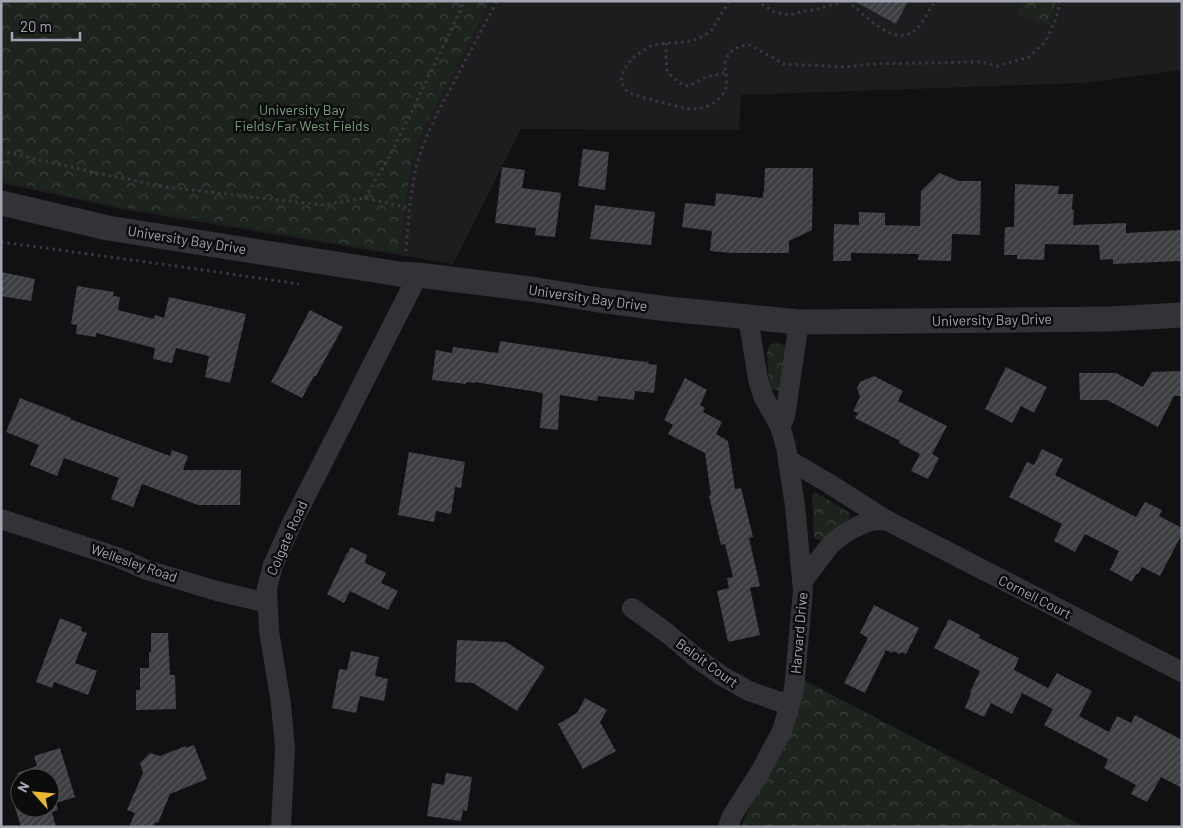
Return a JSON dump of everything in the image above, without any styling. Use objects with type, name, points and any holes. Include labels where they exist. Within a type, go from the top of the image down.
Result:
[{"type":"street","name":"University Bay Drive","points":[[1,203],[108,228],[409,275],[531,289],[668,309],[799,322],[1110,319],[1182,315]]},
{"type":"street","name":"Colgate Road","points":[[281,827],[286,749],[282,704],[269,631],[267,588],[273,565],[409,275]]},
{"type":"street","name":"Harvard Drive","points":[[728,827],[732,816],[760,772],[782,731],[794,690],[803,590],[796,506],[788,460],[780,426],[762,396],[748,317]]},
{"type":"street","points":[[780,426],[785,418],[799,322]]},
{"type":"street","name":"Cornell Court","points":[[788,460],[888,521],[1182,672]]},
{"type":"street","name":"Wellesley Road","points":[[1,520],[117,557],[146,570],[217,591],[268,603]]},
{"type":"street","points":[[802,582],[831,544],[845,533],[870,521],[888,521]]},
{"type":"street","name":"Beloit Court","points":[[632,608],[722,676],[749,691],[789,705]]},
{"type":"path","points":[[365,198],[391,154],[465,1]]},
{"type":"path","points":[[409,275],[406,254],[409,208],[416,167],[423,145],[435,118],[497,1]]},
{"type":"path","points":[[729,1],[712,30],[700,38],[682,43],[652,45],[632,58],[623,72],[621,81],[626,90],[650,99],[693,109],[707,107],[718,100],[726,88],[727,72],[725,65],[727,58],[735,49],[745,45],[750,45],[784,64],[847,67],[870,64],[981,62],[996,66],[1029,57],[1038,50],[1045,42],[1052,28],[1060,1]]},
{"type":"path","points":[[756,1],[776,13],[790,16],[846,1],[892,35],[903,36],[917,28],[936,1]]},
{"type":"path","points":[[666,43],[667,71],[683,85],[688,86],[706,76],[727,72]]},
{"type":"path","points":[[1,151],[167,187],[322,205],[365,198],[409,208]]},
{"type":"path","points":[[1,242],[303,285]]},
{"type":"shaded area","points":[[1,1],[1182,1],[1182,70],[1083,83],[741,95],[739,130],[521,129],[453,264],[121,209],[1,183]]},
{"type":"green space","name":"University Bay Fields/Far West Fields","points":[[1,1],[490,1],[422,131],[412,158],[398,253],[121,207],[1,180]]},
{"type":"green space","points":[[1022,1],[1056,1],[1050,25],[1018,14]]},
{"type":"green space","points":[[775,343],[786,346],[779,391],[772,390],[769,384],[767,353],[770,345]]},
{"type":"green space","points":[[815,492],[850,513],[849,519],[820,540],[814,538],[812,495]]},
{"type":"green space","points":[[802,679],[1085,827],[741,827],[767,771]]},
{"type":"building","points":[[854,1],[908,1],[896,24]]},
{"type":"building","points":[[583,149],[609,152],[605,190],[578,186]]},
{"type":"building","points":[[502,167],[525,170],[522,188],[561,193],[555,237],[535,235],[536,228],[495,223]]},
{"type":"building","points":[[765,168],[813,168],[812,230],[789,241],[789,253],[710,251],[712,231],[682,227],[685,203],[715,206],[716,193],[763,198]]},
{"type":"building","points":[[939,173],[959,181],[981,181],[980,235],[952,234],[951,261],[918,260],[919,254],[851,253],[851,261],[833,261],[834,224],[859,225],[859,212],[885,213],[885,225],[920,226],[921,191]]},
{"type":"building","points":[[1015,184],[1059,186],[1058,194],[1073,194],[1073,225],[1126,223],[1126,233],[1182,230],[1182,261],[1113,264],[1113,259],[1100,260],[1099,245],[1045,244],[1044,260],[1017,259],[1017,255],[1004,255],[1005,227],[1014,227]]},
{"type":"building","points":[[595,205],[655,212],[651,245],[590,239]]},
{"type":"building","points":[[1,272],[35,279],[31,301],[1,296]]},
{"type":"building","points":[[77,286],[114,292],[113,296],[120,297],[118,310],[154,319],[155,315],[164,318],[169,297],[246,314],[230,383],[205,377],[209,356],[176,348],[172,363],[153,359],[155,348],[96,333],[96,337],[76,334],[77,325],[71,324]]},
{"type":"building","points":[[310,310],[343,327],[302,398],[271,382]]},
{"type":"building","points":[[500,341],[649,362],[648,364],[657,365],[654,393],[635,391],[634,400],[598,396],[597,401],[560,395],[558,430],[540,428],[543,393],[475,382],[466,382],[466,384],[432,380],[436,350],[452,353],[453,347],[498,353]]},
{"type":"building","points":[[1006,367],[1047,387],[1034,413],[1021,406],[1012,423],[985,409]]},
{"type":"building","points":[[1182,371],[1182,396],[1174,396],[1158,427],[1107,400],[1080,400],[1079,373],[1116,373],[1143,387],[1152,372]]},
{"type":"building","points":[[874,376],[903,391],[898,401],[947,426],[932,454],[939,458],[928,479],[911,471],[920,454],[899,443],[900,441],[855,418],[858,413],[853,411],[860,397],[857,388],[860,382]]},
{"type":"building","points":[[685,378],[707,390],[700,405],[705,408],[703,412],[722,422],[716,434],[728,441],[735,489],[741,488],[753,537],[749,538],[760,586],[750,588],[760,635],[728,642],[717,591],[729,588],[727,578],[733,577],[725,544],[721,545],[709,496],[711,495],[705,453],[668,434],[673,425],[664,420]]},
{"type":"building","points":[[20,398],[70,419],[170,456],[172,450],[188,456],[183,470],[241,470],[240,505],[198,505],[142,484],[133,507],[111,499],[119,478],[64,458],[57,476],[30,465],[39,445],[6,432]]},
{"type":"building","points":[[1042,449],[1063,459],[1055,475],[1136,517],[1145,502],[1162,510],[1159,516],[1182,528],[1182,534],[1160,576],[1142,567],[1132,582],[1110,570],[1119,551],[1085,534],[1075,552],[1054,541],[1062,524],[1009,497],[1027,462],[1034,465]]},
{"type":"building","points":[[409,452],[465,462],[461,488],[455,487],[451,514],[436,511],[434,522],[398,515]]},
{"type":"building","points":[[351,547],[367,555],[365,563],[386,573],[381,583],[398,591],[388,610],[350,591],[344,603],[327,594]]},
{"type":"building","points":[[874,605],[919,628],[906,654],[893,651],[892,653],[886,650],[865,693],[844,683],[868,638],[860,633]]},
{"type":"building","points":[[60,618],[82,627],[81,631],[87,633],[75,663],[97,671],[88,695],[54,682],[52,688],[36,682]]},
{"type":"building","points":[[949,619],[980,635],[979,638],[1019,658],[1014,670],[1048,688],[1057,673],[1092,691],[1079,716],[1109,732],[1117,716],[1131,723],[1135,715],[1182,740],[1182,788],[1161,777],[1147,802],[1131,794],[1136,785],[1104,768],[1108,759],[1044,725],[1053,709],[1022,693],[1012,714],[991,703],[984,717],[965,708],[980,671],[934,648]]},
{"type":"building","points":[[151,633],[168,633],[170,675],[175,675],[176,709],[136,710],[136,690],[140,690],[140,668],[149,668]]},
{"type":"building","points":[[457,640],[506,642],[545,667],[517,711],[473,683],[455,682]]},
{"type":"building","points":[[351,651],[379,657],[375,676],[388,679],[384,701],[360,696],[356,713],[332,708],[339,669],[347,670]]},
{"type":"building","points":[[585,698],[607,710],[600,722],[616,751],[583,769],[558,724],[577,713]]},
{"type":"building","points":[[194,745],[207,779],[170,794],[158,823],[155,822],[153,827],[129,827],[135,813],[127,810],[143,773],[140,763],[150,753],[160,756],[186,746],[186,748]]},
{"type":"building","points":[[60,748],[75,797],[60,802],[60,768],[31,768],[37,766],[34,756]]},
{"type":"building","points":[[446,773],[472,777],[467,811],[463,810],[461,821],[427,816],[432,783],[444,785]]},
{"type":"building","points":[[18,818],[54,818],[56,827],[21,827]]}]
